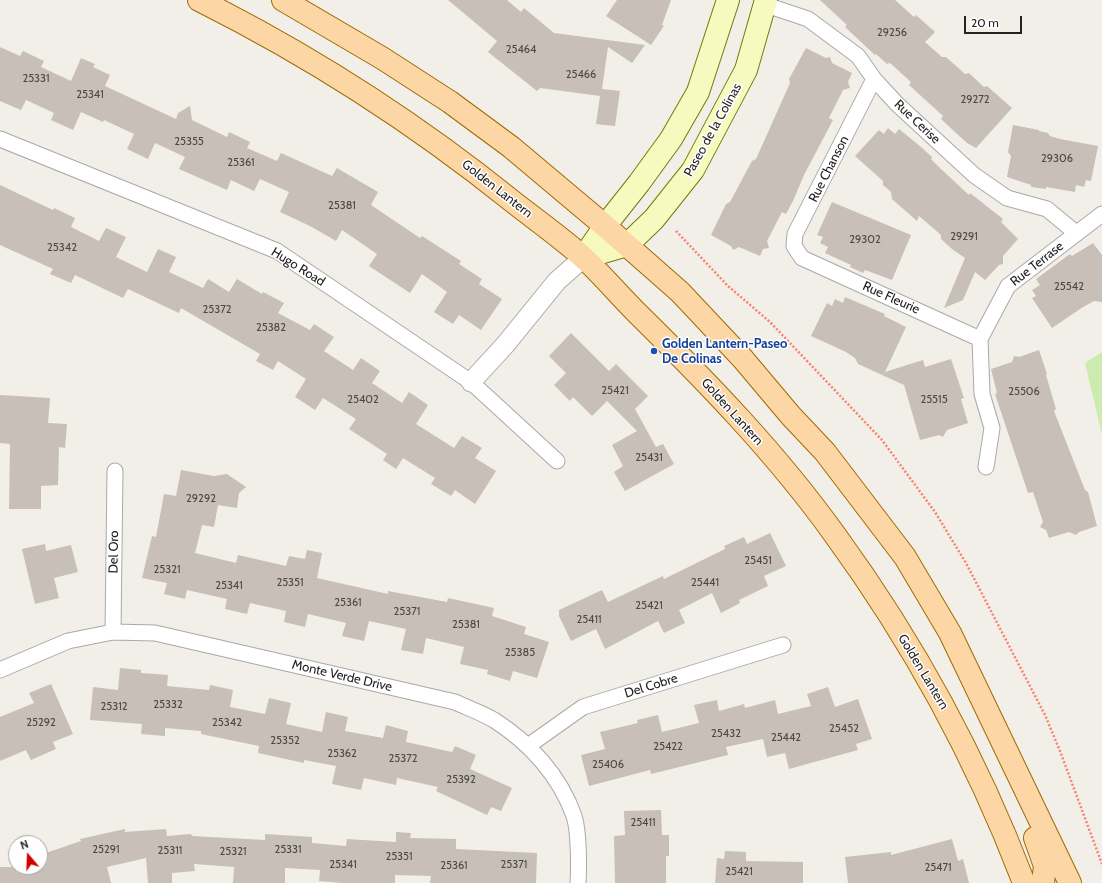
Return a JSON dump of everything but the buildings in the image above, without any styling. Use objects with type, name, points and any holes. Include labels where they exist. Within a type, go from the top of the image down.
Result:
[{"type":"main road","name":"Golden Lantern","points":[[199,0],[293,49],[345,80],[408,122],[469,166],[583,258],[671,345],[791,479],[835,535],[887,613],[936,692],[969,754],[1004,831],[1024,883]]},
{"type":"main road","points":[[284,0],[382,58],[450,102],[511,147],[605,226],[680,292],[743,359],[791,416],[825,452],[905,556],[950,633],[1070,883]]},
{"type":"main road","name":"Paseo de la Colinas","points":[[583,258],[605,226],[639,184],[671,139],[698,92],[728,0]]},
{"type":"main road","name":"Paseo de la Colinas","points":[[583,258],[627,245],[654,219],[693,170],[746,70],[760,2]]},
{"type":"main road","points":[[999,736],[1002,759],[1045,866],[1043,883]]},
{"type":"street","name":"Rue Cerise","points":[[760,2],[808,19],[858,56],[874,79],[896,104],[974,175],[1007,198],[1047,209],[1076,233]]},
{"type":"street","name":"Rue Chanson","points":[[802,258],[794,246],[795,234],[874,79]]},
{"type":"street","name":"Hugo Road","points":[[0,139],[277,251],[471,382],[557,461]]},
{"type":"street","name":"Rue Terrase","points":[[986,467],[992,428],[982,394],[980,339],[1008,286],[1102,214]]},
{"type":"street","name":"Paseo de la Colinas","points":[[471,382],[505,345],[557,281],[583,258]]},
{"type":"street","name":"Rue Fleurie","points":[[802,258],[980,339]]},
{"type":"street","name":"Del Oro","points":[[113,632],[115,472]]},
{"type":"street","name":"Monte Verde Drive","points":[[0,670],[68,641],[113,632],[155,633],[455,702],[493,720],[528,746],[555,776],[575,817],[579,866],[578,883]]},
{"type":"street","name":"Del Cobre","points":[[528,746],[583,706],[783,645]]},
{"type":"path","points":[[676,231],[728,286],[770,322],[882,440],[935,512],[966,563],[1044,715],[1060,751],[1102,864]]},
{"type":"green space","points":[[1102,352],[1102,435],[1085,363]]},
{"type":"place","name":"Golden Lantern-Paseo De Colinas","points":[[654,351]]}]
